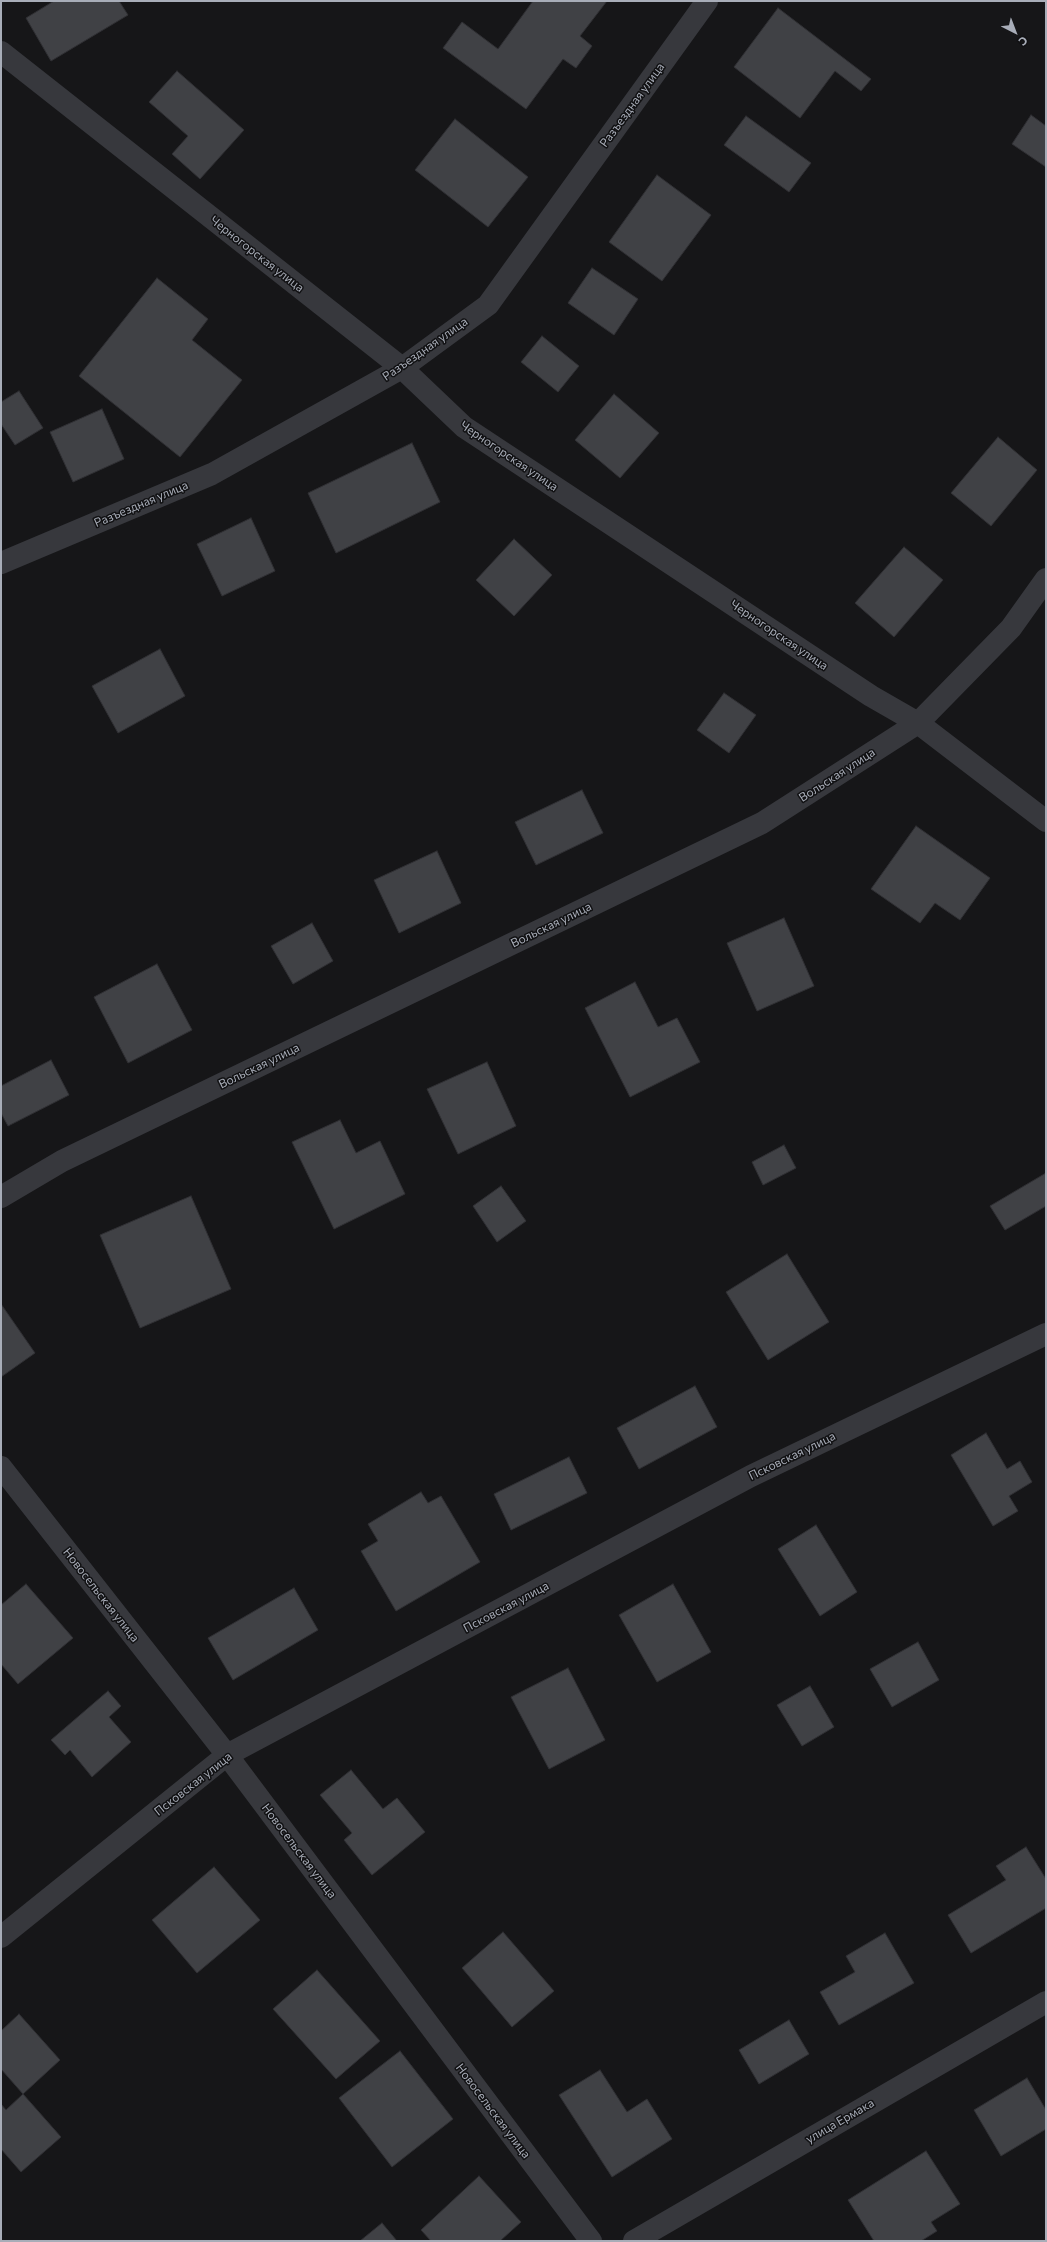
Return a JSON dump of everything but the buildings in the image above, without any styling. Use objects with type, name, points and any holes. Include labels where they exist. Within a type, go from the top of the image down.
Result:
[{"type":"street","name":"Разъездная улица","points":[[1,563],[212,474],[402,368],[488,305],[707,1]]},
{"type":"street","name":"Черногорская улица","points":[[1,52],[402,368],[464,427],[871,696],[918,723],[1046,821]]},
{"type":"street","name":"Вольская улица","points":[[1,1197],[62,1161],[762,823],[918,723],[1011,628],[1046,578]]},
{"type":"street","name":"Псковская улица","points":[[1,1937],[228,1756],[751,1476],[1046,1334]]},
{"type":"street","name":"Новосельская улица","points":[[1,1467],[228,1756],[591,2241]]},
{"type":"street","name":"улица Ермака","points":[[634,2241],[1046,2002]]}]
